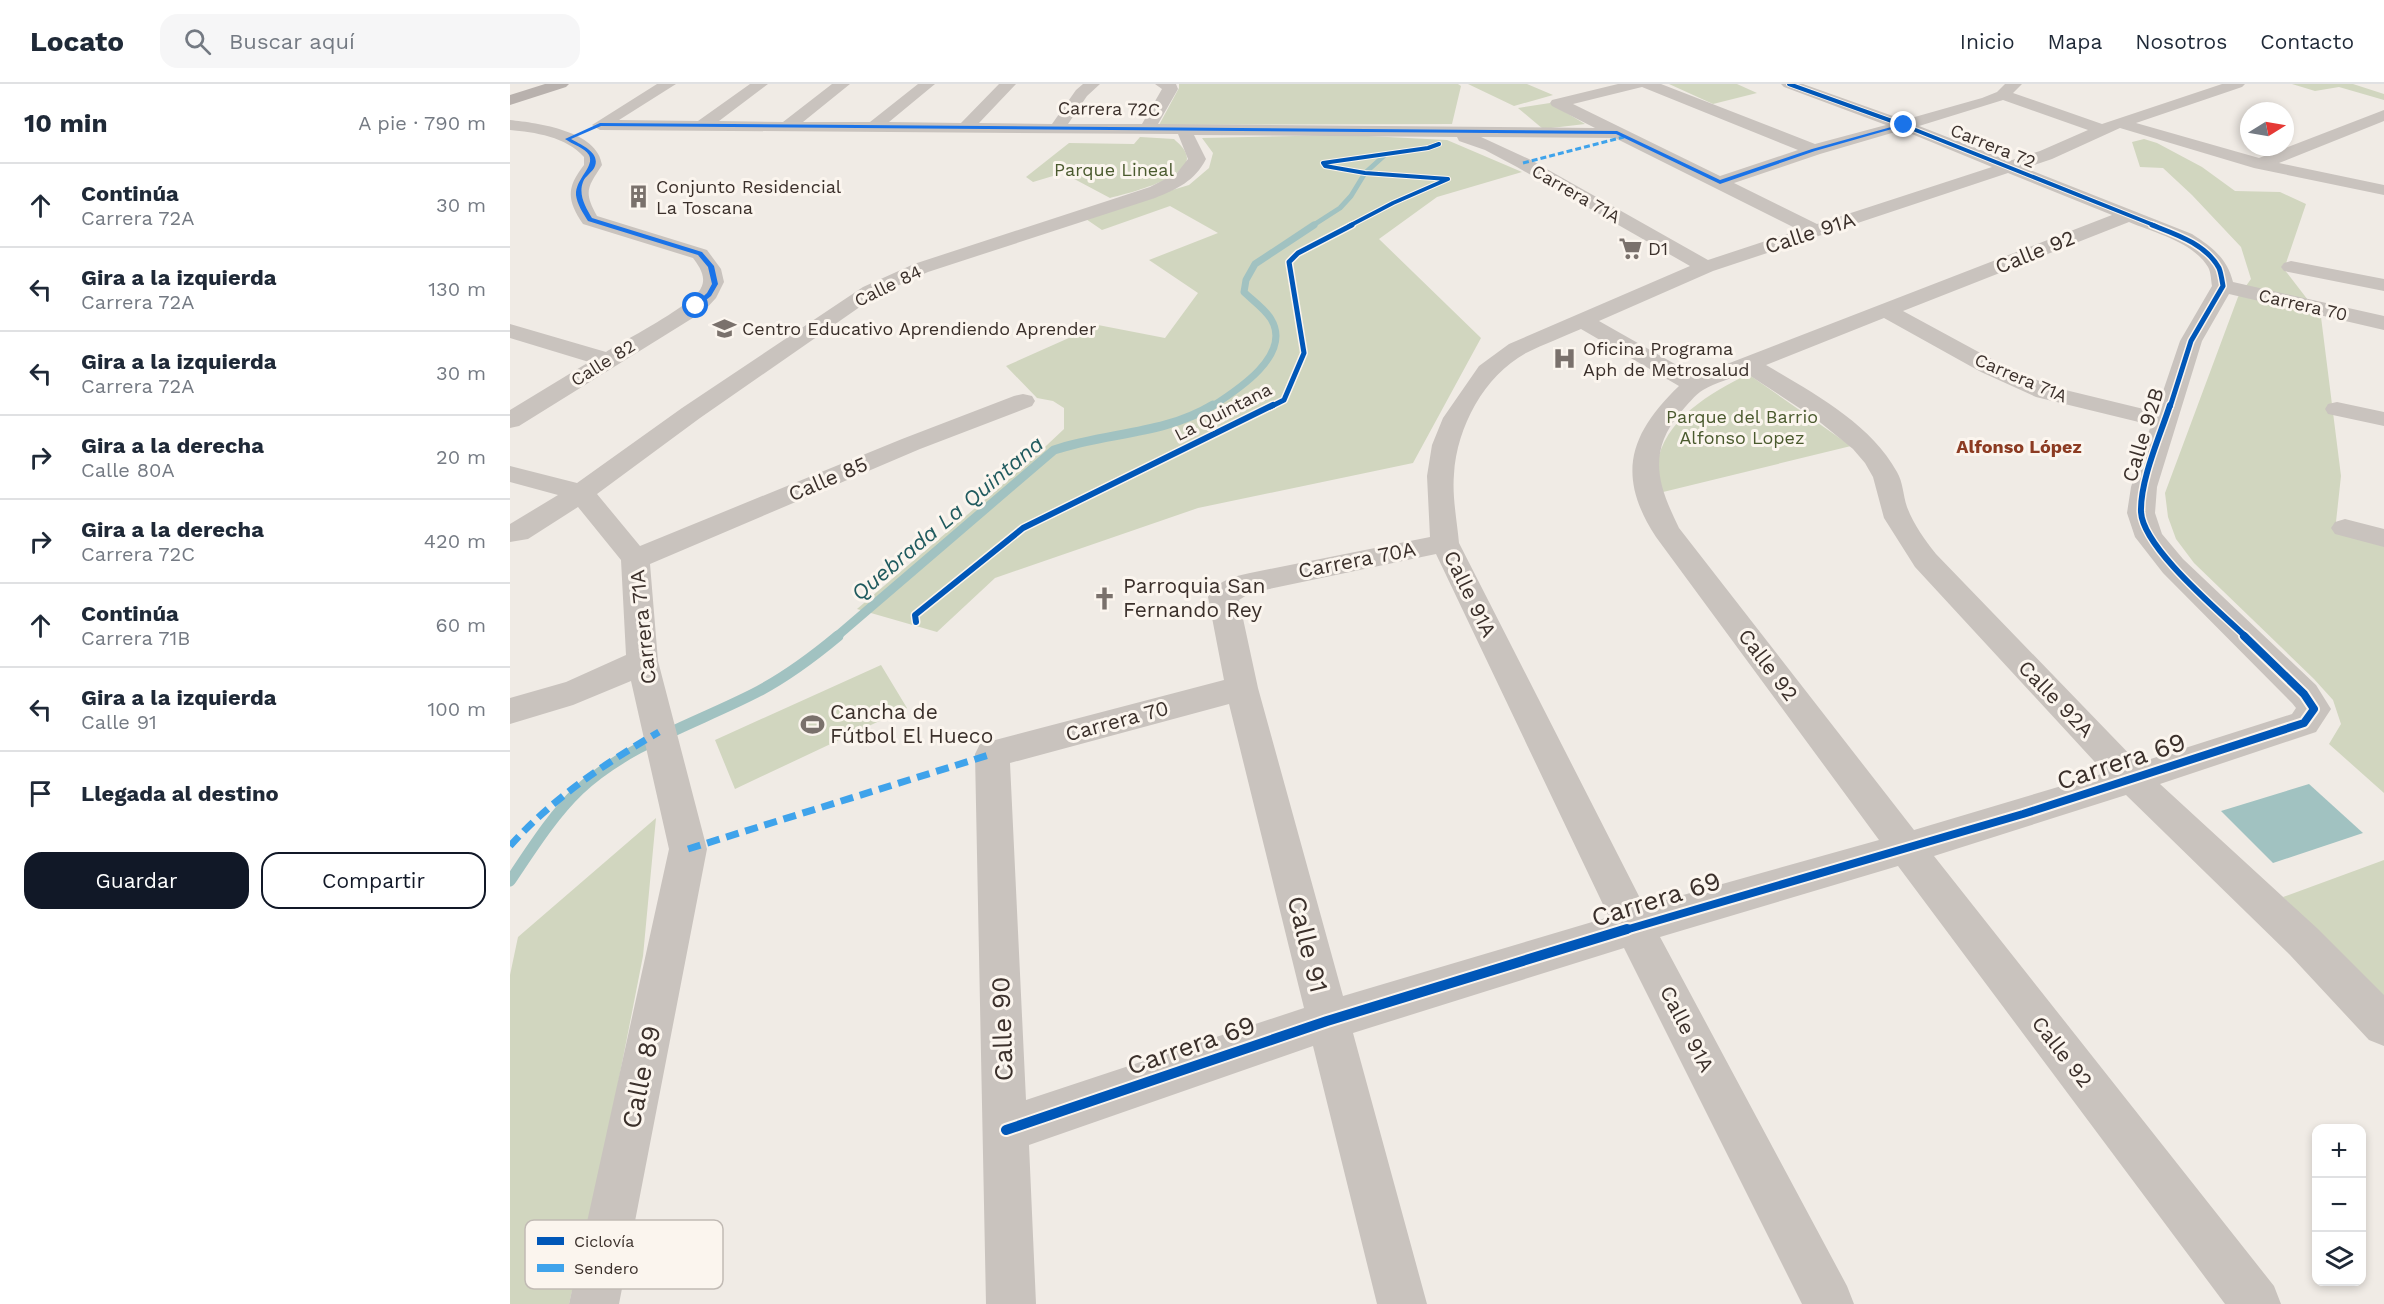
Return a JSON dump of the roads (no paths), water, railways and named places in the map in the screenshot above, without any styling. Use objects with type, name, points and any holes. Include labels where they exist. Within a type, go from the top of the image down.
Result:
[{"type":"main road","points":[[510,89],[528,84]]},
{"type":"main road","points":[[510,100],[561,84]]},
{"type":"street","points":[[510,125],[544,129],[568,139],[600,125],[668,84]]},
{"type":"street","points":[[703,125],[760,84]]},
{"type":"street","points":[[787,126],[842,84]]},
{"type":"street","points":[[875,126],[927,84]]},
{"type":"street","points":[[965,128],[1008,84]]},
{"type":"street","points":[[1057,128],[1082,93],[1092,84]]},
{"type":"street","points":[[1637,84],[1558,103],[1816,231]]},
{"type":"street","points":[[1647,84],[1814,150]]},
{"type":"street","name":"Carrera 72","points":[[1789,84],[1904,125],[2006,168],[2185,238],[2206,252],[2234,289]]},
{"type":"street","points":[[1807,92],[1826,84]]},
{"type":"street","name":"Calle 91A","points":[[1829,1304],[1634,927],[1445,543],[1440,476],[1445,445],[1455,418],[1487,371],[1517,349],[1706,267],[2046,155],[2109,126],[2237,84]]},
{"type":"street","points":[[1147,129],[1170,89],[1166,85]]},
{"type":"street","points":[[1720,182],[1814,150],[1978,104],[2008,89],[2109,126],[2139,129],[2260,164],[2384,190]]},
{"type":"street","points":[[2260,164],[2384,115]]},
{"type":"street","name":"Carrera 72C","points":[[600,125],[1617,133]]},
{"type":"street","name":"Calle 84","points":[[581,493],[691,413],[870,291],[921,268],[1149,194],[1177,182],[1193,170],[1197,159],[1184,130]]},
{"type":"street","name":"Carrera 71A","points":[[1442,131],[1491,146],[1706,267]]},
{"type":"street","name":"Calle 82","points":[[510,421],[696,306],[709,294],[715,284],[711,266],[700,254],[590,220],[579,195],[580,182],[592,166],[593,157],[568,139]]},
{"type":"street","name":"Calle 92","points":[[2130,215],[1694,385],[1663,417],[1652,434],[1644,452],[1645,475],[1652,502],[1666,531],[2256,1304]]},
{"type":"street","points":[[2291,267],[2384,285]]},
{"type":"street","name":"Carrera 70","points":[[2234,289],[2384,323]]},
{"type":"street","name":"Calle 92B","points":[[2234,289],[2191,341],[2144,487],[2141,513],[2150,537],[2173,566],[2304,694],[2314,709]]},
{"type":"street","name":"Carrera 71A","points":[[1887,311],[1989,367],[2045,392],[2164,421]]},
{"type":"street","points":[[1581,321],[1694,385]]},
{"type":"street","points":[[510,331],[608,360]]},
{"type":"street","name":"Calle 92A","points":[[1750,365],[1853,434],[1874,454],[1885,473],[1894,507],[1910,542],[1939,576],[2132,779],[2304,942],[2384,1025]]},
{"type":"street","name":"Calle 85","points":[[635,559],[911,444],[1023,401]]},
{"type":"street","points":[[2337,409],[2384,419]]},
{"type":"street","points":[[510,474],[581,493]]},
{"type":"street","points":[[510,533],[518,533],[581,493]]},
{"type":"street","name":"Carrera 71A","points":[[581,493],[635,559],[642,661],[688,849]]},
{"type":"street","points":[[2345,528],[2384,538]]},
{"type":"street","name":"Carrera 70A","points":[[1234,587],[1343,562],[1445,543]]},
{"type":"street","name":"Calle 91","points":[[1234,587],[1224,597],[1224,609],[1242,688],[1402,1304]]},
{"type":"street","points":[[510,711],[560,698],[602,682],[642,661]]},
{"type":"street","name":"Carrera 70","points":[[992,754],[1242,688]]},
{"type":"street","name":"Carrera 69","points":[[1006,1130],[1328,1021],[1634,927],[2132,779],[2304,723],[2314,709]]},
{"type":"street","name":"Calle 90","points":[[992,754],[1011,1304]]},
{"type":"street","name":"Calle 89","points":[[611,1220],[688,849]]},
{"type":"street","name":"Calle 89","points":[[594,1304],[597,1289]]},
{"type":"water","points":[[2309,784],[2363,833],[2273,863],[2221,811]]},
{"type":"waterway","name":"Quebrada La Quintana","points":[[1312,226],[1340,208],[1351,196],[1365,173],[1386,154]]},
{"type":"waterway","name":"Quebrada La Quintana","points":[[1211,407],[1259,371],[1274,346],[1276,332],[1271,319],[1244,292],[1246,280],[1255,264],[1314,225]]},
{"type":"waterway","name":"Quebrada La Quintana","points":[[836,637],[1054,450],[1155,428],[1194,415],[1213,405]]},
{"type":"waterway","name":"Quebrada La Quintana","points":[[510,881],[560,811],[579,790],[599,774],[642,746],[769,685],[838,636]]},
{"type":"place","name":"Conjunto Residencial La Toscana","points":[[638,197]]},
{"type":"place","name":"D1","points":[[1630,249]]},
{"type":"place","name":"Centro Educativo Aprendiendo Aprender","points":[[724,329]]},
{"type":"place","name":"Oficina Programa Aph de Metrosalud","points":[[1565,359]]},
{"type":"place","name":"Parroquia San Fernando Rey","points":[[1105,598]]},
{"type":"place","name":"Cancha de Fútbol El Hueco","points":[[812,724]]},
{"type":"district","name":"Alfonso López","points":[[2019,447]]},
{"type":"park label","name":"Parque Lineal","points":[[1114,170]]},
{"type":"park label","name":"Parque del Barrio Alfonso Lopez","points":[[1742,427]]}]
